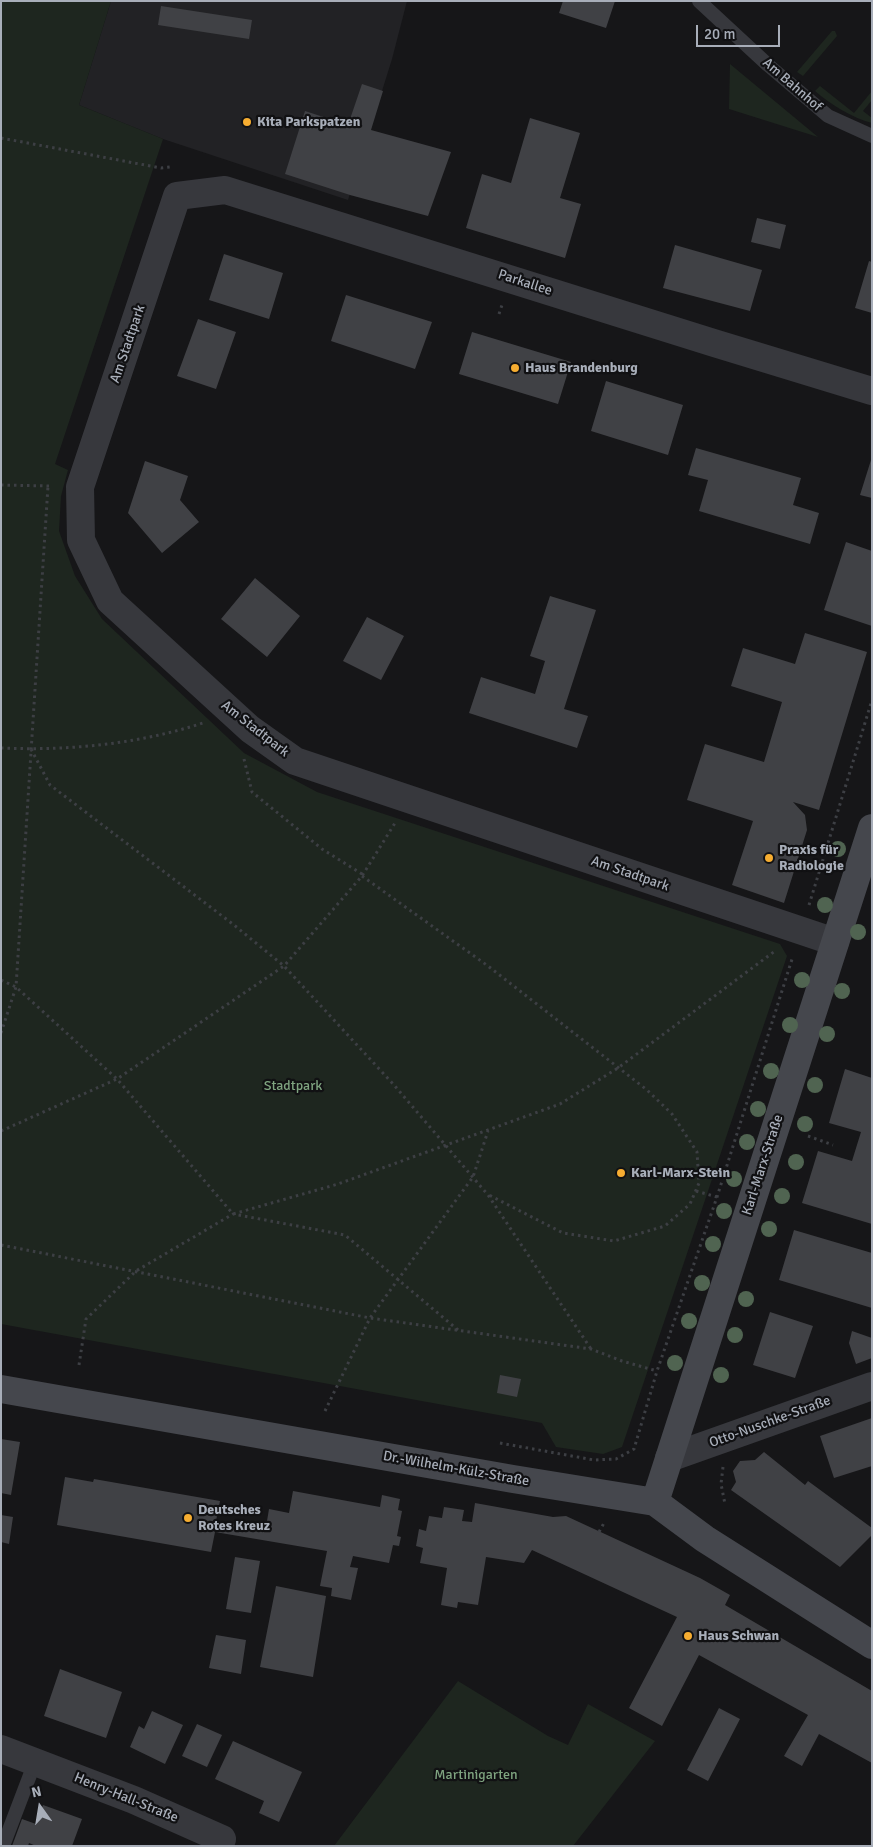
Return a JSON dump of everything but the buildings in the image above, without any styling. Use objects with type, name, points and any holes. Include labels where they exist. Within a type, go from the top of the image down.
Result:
[{"type":"main road","name":"Karl-Marx-Straße","points":[[655,1502],[872,828]]},
{"type":"main road","name":"Dr.-Wilhelm-Külz-Straße","points":[[1,1389],[513,1479],[655,1502],[705,1539],[872,1645]]},
{"type":"street","name":"Parkallee","points":[[177,196],[225,190],[872,391]]},
{"type":"street","name":"Am Stadtpark","points":[[177,196],[80,487],[82,540],[110,602],[250,729],[295,761],[835,942]]},
{"type":"street","name":"Otto-Nuschke-Straße","points":[[669,1458],[872,1386]]},
{"type":"street","name":"Henry-Hall-Straße","points":[[1,1749],[134,1800],[222,1839]]},
{"type":"lane","name":"Am Bahnhof","points":[[699,1],[768,65],[828,116],[872,136]]},
{"type":"lane","points":[[3,1846],[35,1762]]},
{"type":"path","points":[[1,138],[161,168]]},
{"type":"path","points":[[1,485],[80,487]]},
{"type":"path","points":[[1,1033],[16,987],[48,486]]},
{"type":"path","points":[[500,1443],[594,1460],[616,1459],[634,1449],[657,1371],[716,1198],[801,931],[872,700]]},
{"type":"path","points":[[1,748],[31,749],[104,745],[181,730],[232,713]]},
{"type":"path","points":[[31,749],[50,785],[234,925],[284,966],[394,1085],[488,1195],[591,1349]]},
{"type":"path","points":[[243,757],[252,792],[322,849],[362,875],[488,966],[646,1090],[672,1114],[697,1152],[700,1183],[690,1204],[664,1226],[614,1241],[563,1233],[488,1195]]},
{"type":"path","points":[[1,1131],[117,1079],[284,966],[362,875],[411,800]]},
{"type":"path","points":[[79,1365],[86,1319],[136,1271],[233,1214],[338,1184],[560,1104],[618,1068],[801,931]]},
{"type":"path","points":[[1,980],[16,987],[117,1079],[233,1214],[345,1235],[458,1330]]},
{"type":"path","points":[[325,1411],[370,1318],[473,1177],[488,1131]]},
{"type":"path","points":[[808,1136],[833,1145]]},
{"type":"path","points":[[696,1191],[716,1198]]},
{"type":"path","points":[[1,1245],[370,1318],[591,1349],[622,1361],[657,1371]]},
{"type":"path","points":[[723,1465],[721,1484],[725,1504]]},
{"type":"path","points":[[599,1532],[604,1523]]},
{"type":"shaded area","name":"Kita Parkspatzen","points":[[111,1],[407,1],[392,59],[348,200],[163,139],[79,105]]},
{"type":"green space","name":"Stadtpark","points":[[1,1],[111,1],[79,105],[163,139],[55,464],[68,470],[61,496],[59,531],[75,576],[102,619],[244,753],[317,792],[780,944],[787,956],[622,1447],[603,1454],[556,1447],[542,1423],[1,1324]]},
{"type":"green space","points":[[832,31],[835,31],[837,36],[803,76],[797,72]]},
{"type":"green space","points":[[730,64],[818,137],[729,109]]},
{"type":"green space","points":[[820,86],[854,113],[872,91],[872,100],[863,111],[872,118],[872,123],[849,114],[827,101],[815,91]]},
{"type":"green space","name":"Martinigarten","points":[[458,1681],[548,1736],[568,1745],[588,1704],[655,1741],[573,1846],[334,1846]]},
{"type":"place","name":"Kita Parkspatzen","points":[[247,122]]},
{"type":"place","name":"Haus Brandenburg","points":[[515,368]]},
{"type":"place","name":"Praxis für Radiologie","points":[[769,858]]},
{"type":"place","name":"Karl-Marx-Stein","points":[[621,1173]]},
{"type":"place","name":"Deutsches Rotes Kreuz","points":[[188,1518]]},
{"type":"place","name":"Haus Schwan","points":[[688,1636]]}]
